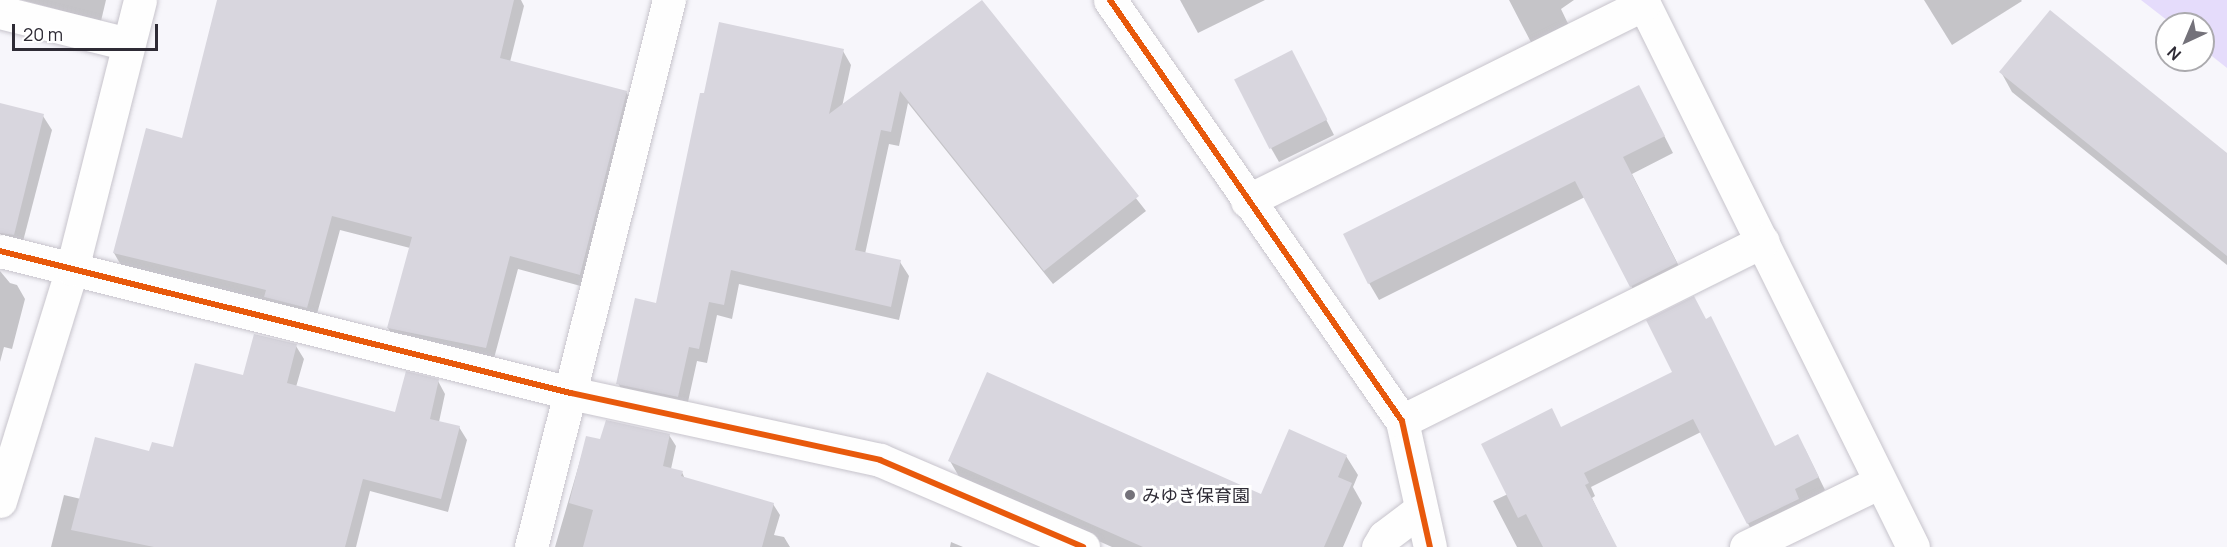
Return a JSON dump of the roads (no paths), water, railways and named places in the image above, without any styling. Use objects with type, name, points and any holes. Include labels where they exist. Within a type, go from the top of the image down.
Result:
[{"type":"street","points":[[0,501],[72,269],[140,0]]},
{"type":"street","points":[[531,547],[669,0]]},
{"type":"street","points":[[1110,0],[1246,201],[1402,421],[1430,547]]},
{"type":"street","points":[[1246,201],[1642,2],[1763,241],[1912,547]]},
{"type":"street","points":[[0,12],[128,44]]},
{"type":"street","points":[[1402,421],[1763,241]]},
{"type":"street","points":[[0,251],[571,393],[880,460],[1024,536],[1083,547]]},
{"type":"street","points":[[1746,547],[1880,483]]},
{"type":"street","points":[[1378,547],[1384,537],[1421,509]]},
{"type":"place","name":"みゆき保育園","points":[[1130,495]]}]
